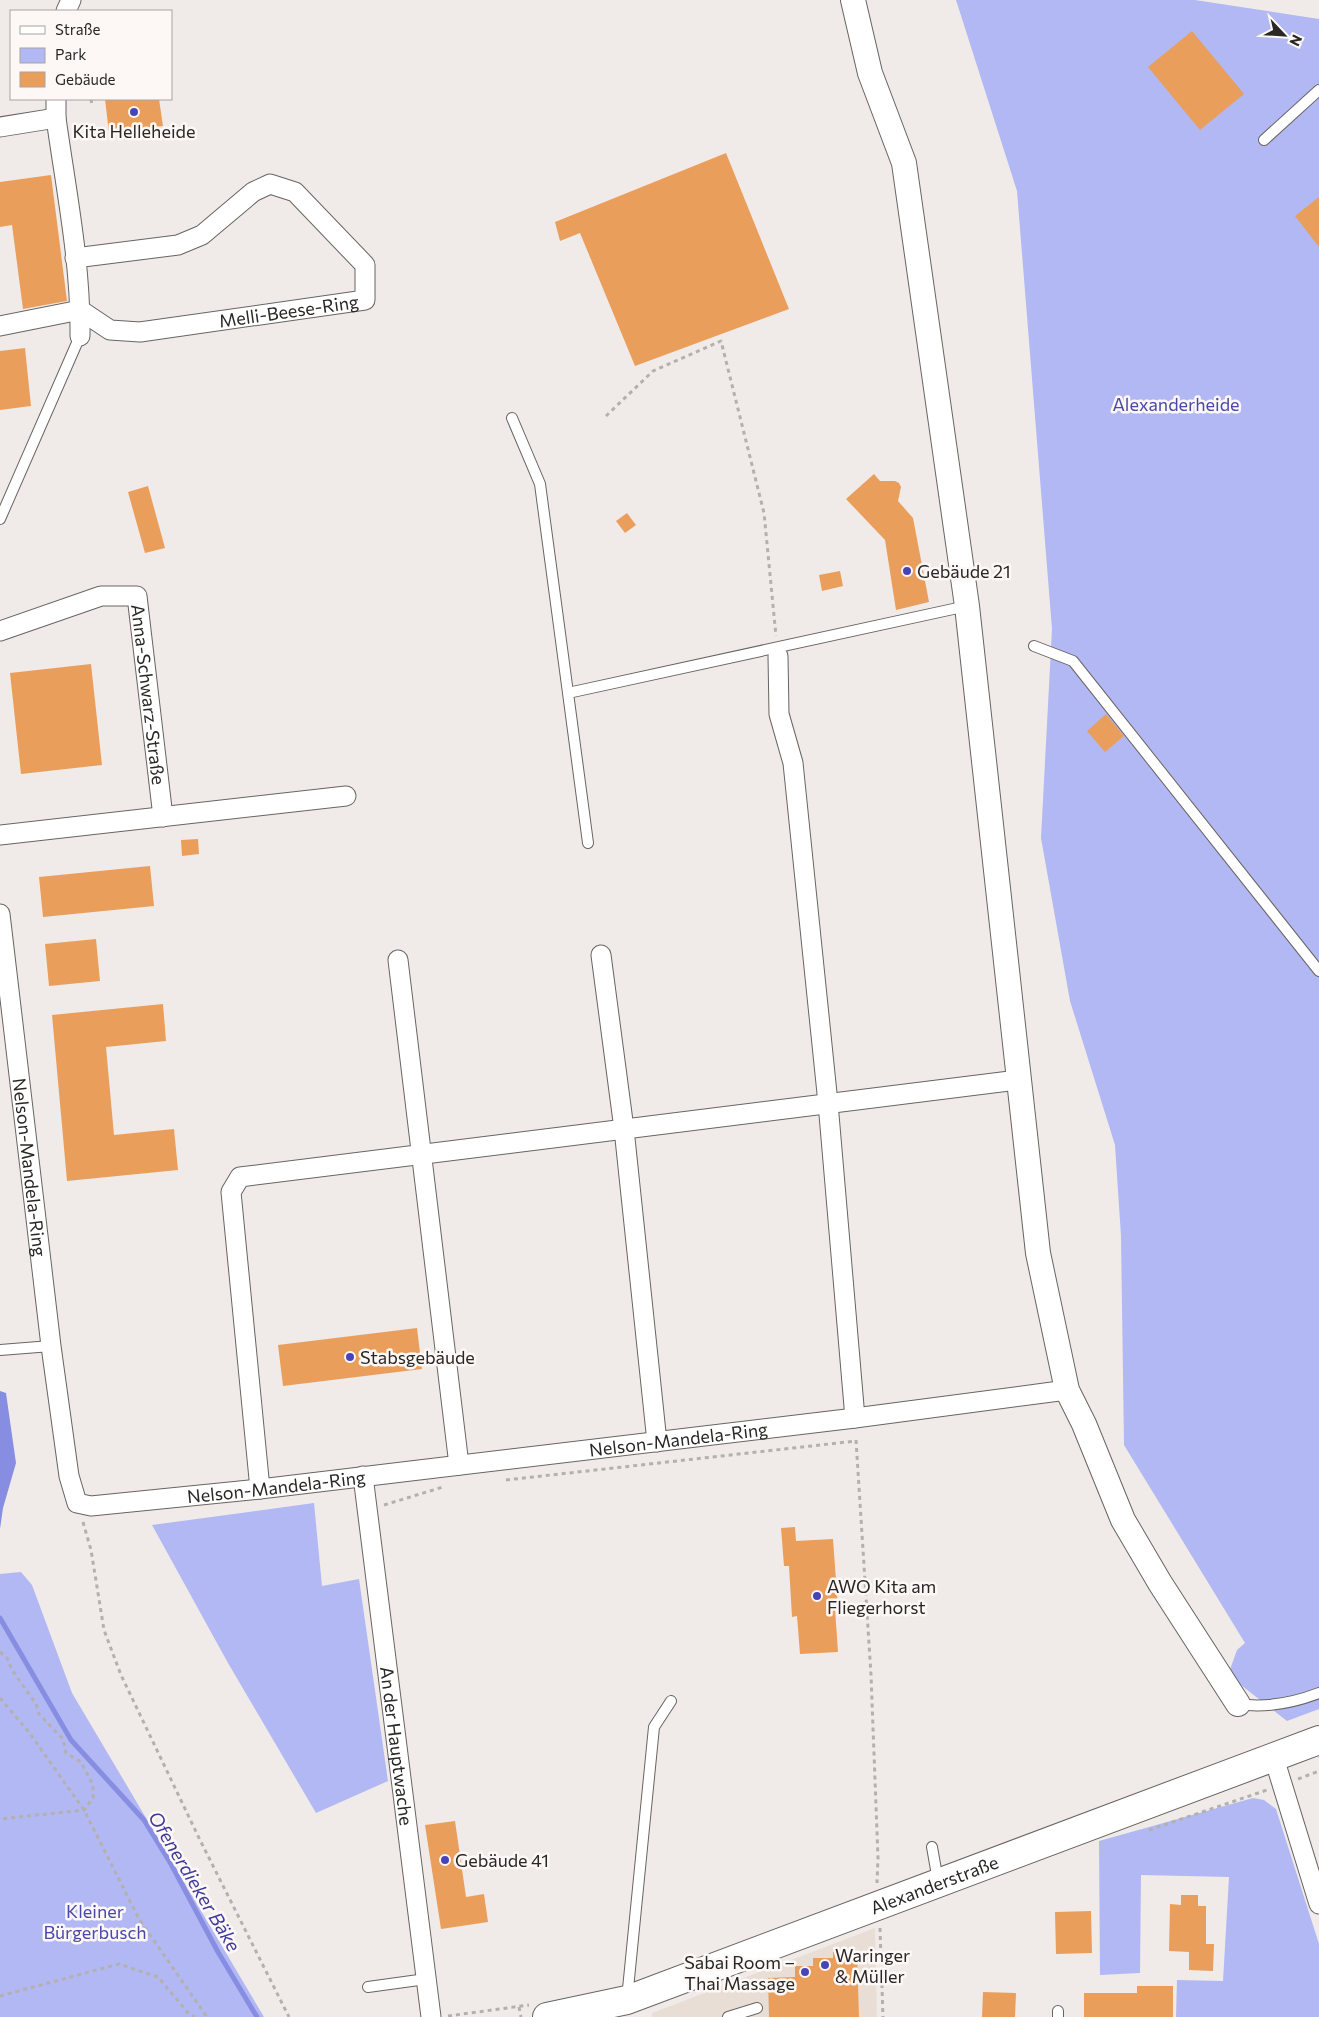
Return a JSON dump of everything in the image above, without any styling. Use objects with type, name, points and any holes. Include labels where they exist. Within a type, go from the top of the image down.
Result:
[{"type":"main road","name":"Alexanderstraße","points":[[547,2017],[627,2000],[1319,1740]]},
{"type":"street","points":[[853,0],[870,73],[904,162],[967,606],[1038,1253],[1067,1390],[1084,1424],[1123,1520],[1160,1583],[1238,1704]]},
{"type":"street","points":[[56,100],[56,118],[75,258],[80,310],[80,336]]},
{"type":"street","points":[[0,127],[56,118]]},
{"type":"street","name":"Melli-Beese-Ring","points":[[75,258],[178,245],[202,235],[252,192],[270,184],[295,192],[365,265],[365,300],[140,332],[110,330],[80,310]]},
{"type":"street","points":[[0,326],[80,310]]},
{"type":"street","name":"Anna-Schwarz-Straße","points":[[0,631],[101,596],[137,596],[163,816]]},
{"type":"street","points":[[778,656],[779,714],[793,763],[828,1103],[855,1418]]},
{"type":"street","points":[[0,834],[346,796]]},
{"type":"street","name":"Nelson-Mandela-Ring","points":[[0,914],[51,1346],[69,1476],[77,1503],[92,1506],[260,1489],[855,1418],[1067,1390]]},
{"type":"street","points":[[601,955],[624,1129],[657,1442]]},
{"type":"street","points":[[398,960],[459,1465]]},
{"type":"street","points":[[260,1489],[231,1192],[240,1177],[1018,1080]]},
{"type":"street","name":"An der Hauptwache","points":[[363,1476],[431,2017]]},
{"type":"street","points":[[1274,1758],[1319,1904]]},
{"type":"lane","points":[[1264,140],[1319,90]]},
{"type":"lane","points":[[0,519],[80,336]]},
{"type":"lane","points":[[512,418],[540,484],[588,843]]},
{"type":"lane","points":[[568,693],[967,606]]},
{"type":"lane","points":[[1034,646],[1073,661],[1319,971]]},
{"type":"lane","points":[[0,1350],[51,1346]]},
{"type":"lane","points":[[1238,1704],[1259,1707],[1305,1699],[1319,1694]]},
{"type":"lane","points":[[627,2000],[654,1727],[671,1701]]},
{"type":"lane","points":[[932,1847],[938,1882]]},
{"type":"lane","points":[[368,1987],[426,1979]]},
{"type":"lane","points":[[728,2017],[757,2008]]},
{"type":"path","points":[[91,100],[92,106]]},
{"type":"path","points":[[606,416],[653,371],[720,341],[764,513],[778,656]]},
{"type":"path","points":[[855,1418],[871,1675],[878,1858],[877,1891]]},
{"type":"path","points":[[501,1480],[856,1441]]},
{"type":"path","points":[[367,1510],[442,1487],[452,1486]]},
{"type":"path","points":[[77,1503],[91,1550],[104,1630],[121,1675],[199,1838],[289,2017]]},
{"type":"path","points":[[0,1652],[7,1658],[12,1670],[36,1704],[39,1714],[63,1739],[66,1753],[80,1762],[93,1785],[93,1798],[84,1810],[0,1819]]},
{"type":"path","points":[[0,1698],[28,1730],[84,1810],[139,1919],[207,2017]]},
{"type":"path","points":[[875,1921],[880,1927],[883,2017]]},
{"type":"path","points":[[0,1996],[120,1964],[158,1977],[189,2014],[195,2017]]},
{"type":"path","points":[[438,2017],[520,2006],[521,2017]]},
{"type":"shaded area","points":[[0,1391],[6,1393],[16,1463],[3,1508],[0,1529]]},
{"type":"shaded area","points":[[875,1928],[877,2017],[652,2017],[652,2013]]},
{"type":"green space","name":"Alexanderheide","points":[[956,0],[1195,0],[1319,19],[1319,1709],[1287,1721],[1228,1675],[1237,1650],[1245,1643],[1124,1445],[1121,1236],[1115,1145],[1070,1001],[1041,838],[1052,629],[1017,191]]},
{"type":"green space","points":[[314,1503],[322,1586],[359,1579],[388,1781],[316,1813],[228,1663],[152,1525]]},
{"type":"green space","name":"Kleiner Bürgerbusch","points":[[21,1572],[32,1585],[72,1693],[264,2017],[0,2017],[0,1574]]},
{"type":"green space","points":[[1253,1798],[1264,1800],[1276,1809],[1319,1944],[1319,2017],[1176,2017],[1177,1980],[1223,1981],[1229,1877],[1141,1875],[1140,1973],[1100,1975],[1099,1841]]},
{"type":"building","points":[[1192,31],[1244,94],[1200,130],[1148,67]]},
{"type":"building","name":"Kita Helleheide","points":[[105,100],[159,100],[163,126],[109,133]]},
{"type":"building","points":[[726,153],[789,309],[635,366],[580,233],[560,241],[555,222]]},
{"type":"building","points":[[51,175],[67,301],[23,309],[12,225],[0,227],[0,182]]},
{"type":"building","points":[[1319,197],[1319,247],[1295,216]]},
{"type":"building","points":[[25,348],[31,406],[0,410],[0,351]]},
{"type":"building","name":"Gebäude 21","points":[[874,474],[880,481],[895,481],[901,487],[898,501],[913,518],[929,602],[896,610],[885,540],[846,499]]},
{"type":"building","points":[[148,486],[165,548],[145,553],[128,492]]},
{"type":"building","points":[[627,513],[636,525],[625,533],[616,521]]},
{"type":"building","points":[[840,571],[843,586],[822,591],[819,575]]},
{"type":"building","points":[[91,664],[102,765],[21,774],[10,673]]},
{"type":"building","points":[[1106,714],[1124,736],[1105,752],[1087,731]]},
{"type":"building","points":[[198,839],[199,854],[182,856],[181,840]]},
{"type":"building","points":[[150,866],[154,906],[43,917],[39,877]]},
{"type":"building","points":[[96,939],[100,981],[49,986],[45,944]]},
{"type":"building","points":[[163,1004],[166,1041],[106,1047],[114,1135],[174,1129],[178,1170],[67,1181],[52,1015]]},
{"type":"building","name":"Stabsgebäude","points":[[417,1328],[422,1369],[283,1386],[278,1345]]},
{"type":"building","name":"AWO Kita am Fliegerhorst","points":[[795,1527],[796,1541],[833,1539],[838,1608],[835,1609],[838,1652],[800,1654],[797,1616],[792,1617],[789,1566],[784,1566],[781,1528]]},
{"type":"building","name":"Gebäude 41","points":[[455,1821],[466,1897],[484,1894],[488,1922],[441,1929],[425,1825]]},
{"type":"building","points":[[1181,1895],[1198,1895],[1198,1906],[1206,1906],[1206,1944],[1214,1944],[1213,1971],[1189,1970],[1189,1952],[1169,1951],[1170,1904],[1181,1905]]},
{"type":"building","points":[[1091,1911],[1092,1953],[1056,1954],[1055,1912]]},
{"type":"building","points":[[833,1952],[857,1952],[859,2017],[769,2017],[768,1978],[795,1977],[795,1966],[813,1966],[813,1958],[833,1958]]},
{"type":"building","points":[[1137,1986],[1173,1986],[1173,2017],[1084,2017],[1084,1993],[1137,1993]]},
{"type":"building","points":[[983,1992],[1016,1993],[1015,2017],[982,2017]]},
{"type":"waterway","name":"Ofenerdieker Bäke","points":[[0,1618],[71,1740],[144,1820],[171,1864],[218,1952],[257,2017]]},
{"type":"place","name":"Kita Helleheide","points":[[134,112]]},
{"type":"place","name":"Gebäude 21","points":[[907,571]]},
{"type":"place","name":"Stabsgebäude","points":[[350,1357]]},
{"type":"place","name":"AWO Kita am Fliegerhorst","points":[[817,1596]]},
{"type":"place","name":"Gebäude 41","points":[[445,1860]]},
{"type":"place","name":"Waringer & Müller","points":[[825,1965]]},
{"type":"place","name":"Sabai Room – Thai Massage","points":[[805,1972]]}]
